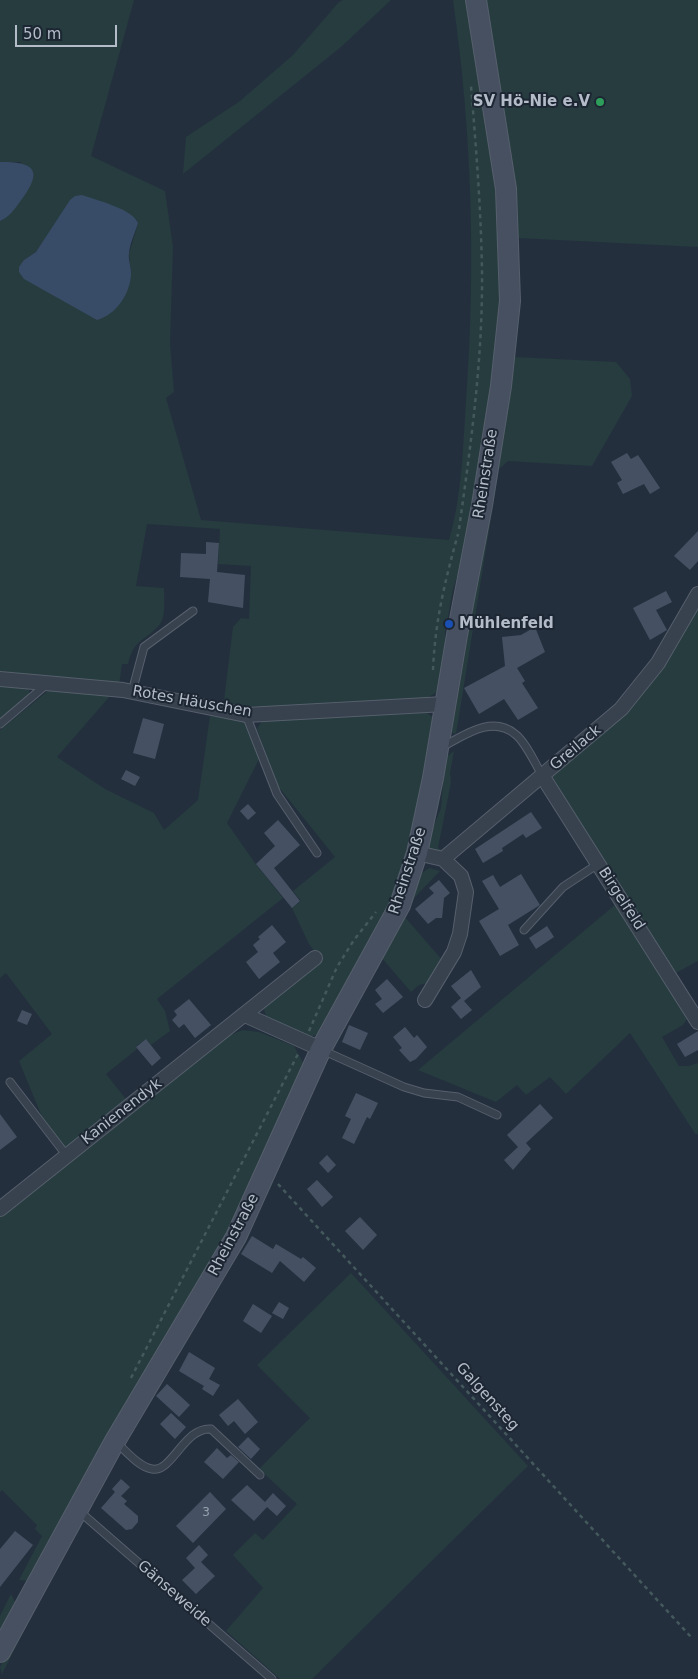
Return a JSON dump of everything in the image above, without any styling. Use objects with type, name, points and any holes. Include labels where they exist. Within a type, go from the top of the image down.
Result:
[{"type":"main road","name":"Rheinstraße","points":[[0,1652],[115,1441],[236,1237],[265,1174],[313,1046],[400,905],[417,853],[438,750],[482,504],[500,386],[510,301],[506,189],[476,0]]},
{"type":"street","name":"Greilack","points":[[443,859],[621,710],[658,663],[698,594]]},
{"type":"street","name":"Rotes Häuschen","points":[[0,679],[132,692],[246,715],[445,704]]},
{"type":"street","name":"Birgelfeld","points":[[543,776],[698,1022]]},
{"type":"street","points":[[417,853],[443,859],[461,876],[466,892],[460,934],[454,952],[425,1000]]},
{"type":"street","name":"Kanienendyk","points":[[0,1209],[316,958]]},
{"type":"street","points":[[245,1015],[313,1046]]},
{"type":"lane","points":[[132,692],[144,647],[193,611]]},
{"type":"lane","points":[[0,724],[47,684]]},
{"type":"lane","points":[[246,715],[277,794],[317,854]]},
{"type":"lane","points":[[438,750],[483,726],[501,726],[516,734],[543,776]]},
{"type":"lane","points":[[524,930],[563,887],[598,864]]},
{"type":"lane","points":[[313,1046],[404,1087],[424,1093],[458,1097],[497,1116]]},
{"type":"lane","points":[[10,1082],[67,1156]]},
{"type":"lane","points":[[115,1441],[144,1466],[153,1470],[163,1467],[193,1435],[203,1429],[211,1429],[260,1475]]},
{"type":"lane","name":"Gänseweide","points":[[77,1510],[272,1679]]},
{"type":"path","points":[[433,678],[436,624],[460,522],[469,456],[480,341],[482,272],[477,149],[471,82]]},
{"type":"path","points":[[131,1379],[313,1046],[337,967],[354,940],[377,911]]},
{"type":"path","name":"Galgensteg","points":[[265,1174],[276,1182],[691,1637]]},
{"type":"green space","points":[[0,0],[134,0],[91,156],[165,191],[173,247],[170,344],[174,392],[166,398],[201,520],[449,540],[457,506],[463,453],[471,300],[468,150],[453,0],[469,0],[494,152],[501,252],[501,311],[492,397],[463,559],[453,589],[445,633],[445,665],[441,690],[425,699],[263,707],[226,705],[224,700],[233,627],[241,618],[249,619],[251,566],[218,564],[220,529],[147,524],[136,586],[164,588],[163,616],[162,621],[155,630],[133,649],[128,664],[122,664],[119,685],[0,671],[0,221],[3,220],[21,162],[0,162]],"holes":[[[75,196],[136,219],[138,223],[129,254],[131,274],[24,260],[36,252]]]},
{"type":"green space","points":[[343,0],[391,0],[341,47],[183,174],[186,137],[240,101],[293,55],[339,2]]},
{"type":"green space","name":"SV Hö-Nie e.V","points":[[485,0],[698,0],[698,247],[518,238],[517,203]]},
{"type":"green space","points":[[515,357],[616,362],[630,379],[632,396],[592,466],[508,461],[499,469],[456,734],[447,731],[510,364]]},
{"type":"green space","points":[[698,605],[698,961],[674,974],[550,779],[626,712]]},
{"type":"green space","points":[[0,684],[29,688],[29,695],[0,719]]},
{"type":"green space","points":[[49,690],[110,696],[57,757],[105,789],[154,813],[164,830],[198,800],[210,716],[245,719],[259,759],[227,823],[283,898],[157,999],[165,1011],[170,1031],[151,1045],[146,1039],[136,1046],[137,1049],[106,1074],[129,1103],[68,1151],[42,1117],[19,1061],[52,1034],[6,973],[0,978],[0,730]]},
{"type":"green space","points":[[426,712],[436,720],[419,819],[395,897],[323,1033],[310,1037],[266,1018],[263,1004],[320,959],[309,944],[292,908],[301,901],[293,891],[335,857],[277,785],[257,729],[262,721]]},
{"type":"green space","points":[[454,751],[450,773],[451,782],[438,848],[444,851],[430,852],[427,843],[441,808],[445,758]]},
{"type":"green space","points":[[429,868],[440,871],[415,897],[404,916],[443,961],[428,983],[419,985],[411,992],[381,957],[418,876]]},
{"type":"green space","points":[[616,904],[688,1017],[683,1025],[662,1037],[679,1066],[689,1066],[698,1063],[698,1133],[696,1135],[630,1033],[566,1094],[550,1077],[526,1095],[517,1085],[496,1102],[418,1070]]},
{"type":"green space","points":[[243,1030],[259,1032],[294,1046],[306,1068],[237,1219],[30,1581],[19,1580],[42,1536],[35,1529],[37,1525],[2,1490],[0,1492],[0,1214],[219,1039]]},
{"type":"green space","points":[[351,1273],[528,1466],[312,1679],[280,1679],[226,1631],[263,1588],[233,1555],[255,1533],[263,1540],[297,1504],[259,1469],[310,1418],[257,1365]]},
{"type":"green space","points":[[80,1521],[2,1674],[0,1667],[71,1528]]},
{"type":"green space","points":[[11,1594],[17,1606],[0,1638],[0,1616]]},
{"type":"water","points":[[0,162],[11,162],[27,166],[32,169],[33,174],[29,189],[22,199],[10,214],[0,221]]},
{"type":"water","points":[[82,195],[122,209],[135,218],[138,223],[131,242],[129,258],[131,273],[128,288],[116,308],[97,320],[24,279],[19,272],[19,267],[24,260],[36,252],[70,200],[75,196]]},
{"type":"building","points":[[627,453],[631,459],[638,455],[660,488],[650,494],[644,484],[623,494],[617,483],[622,480],[611,462]]},
{"type":"building","points":[[698,531],[698,561],[690,570],[674,556]]},
{"type":"building","points":[[206,542],[219,543],[217,572],[245,575],[243,608],[208,602],[210,579],[180,577],[181,553],[206,554]]},
{"type":"building","points":[[666,591],[672,602],[656,610],[667,630],[650,640],[633,608]]},
{"type":"building","points":[[535,627],[545,652],[517,668],[525,681],[522,683],[538,708],[518,720],[504,699],[479,714],[464,688],[505,666],[502,637],[521,635]]},
{"type":"building","points":[[143,718],[164,724],[155,759],[133,753]]},
{"type":"building","points":[[126,770],[140,777],[135,786],[121,779]]},
{"type":"building","points":[[248,804],[256,813],[248,820],[240,811]]},
{"type":"building","points":[[531,812],[542,828],[526,838],[523,834],[502,848],[503,851],[483,863],[475,849]]},
{"type":"building","points":[[278,820],[300,845],[274,868],[300,901],[292,908],[256,864],[275,846],[264,833]]},
{"type":"building","points":[[521,874],[540,905],[508,925],[519,945],[500,956],[479,921],[499,909],[482,881],[493,875],[500,887]]},
{"type":"building","points":[[439,880],[450,893],[444,898],[442,918],[436,918],[428,924],[415,909],[434,893],[429,888]]},
{"type":"building","points":[[272,925],[286,942],[273,953],[280,962],[259,979],[246,962],[258,952],[253,945],[260,939],[258,937]]},
{"type":"building","points":[[547,926],[554,937],[536,949],[529,938]]},
{"type":"building","points":[[471,970],[481,987],[464,1001],[472,1010],[461,1019],[451,1007],[461,998],[451,986]]},
{"type":"building","points":[[387,979],[403,997],[383,1013],[375,1004],[382,999],[375,990]]},
{"type":"building","points":[[189,999],[211,1025],[195,1038],[184,1024],[179,1028],[172,1020],[177,1015],[174,1011]]},
{"type":"building","points":[[22,1010],[32,1014],[27,1025],[17,1021]]},
{"type":"building","points":[[349,1025],[368,1033],[360,1050],[342,1042]]},
{"type":"building","points":[[405,1027],[414,1038],[417,1035],[427,1047],[416,1059],[410,1062],[399,1050],[402,1048],[393,1037]]},
{"type":"building","points":[[698,1031],[698,1050],[685,1057],[677,1044]]},
{"type":"building","points":[[146,1039],[161,1058],[152,1066],[136,1047]]},
{"type":"building","points":[[356,1093],[378,1103],[370,1119],[367,1117],[354,1144],[342,1138],[351,1119],[345,1116]]},
{"type":"building","points":[[540,1104],[553,1118],[526,1143],[531,1149],[513,1170],[504,1160],[518,1147],[507,1135]]},
{"type":"building","points":[[0,1114],[17,1137],[0,1150]]},
{"type":"building","points":[[327,1155],[336,1165],[328,1173],[319,1163]]},
{"type":"building","points":[[317,1180],[333,1197],[322,1207],[307,1189]]},
{"type":"building","points":[[360,1217],[377,1235],[363,1250],[345,1231]]},
{"type":"building","points":[[252,1236],[273,1249],[276,1244],[301,1259],[303,1257],[316,1268],[304,1282],[280,1261],[272,1273],[241,1254]]},
{"type":"building","points":[[279,1302],[289,1308],[283,1319],[272,1313]]},
{"type":"building","points":[[253,1304],[272,1316],[261,1333],[243,1321]]},
{"type":"building","points":[[189,1352],[215,1368],[209,1379],[220,1385],[213,1396],[202,1389],[204,1386],[179,1371]]},
{"type":"building","points":[[167,1384],[190,1405],[179,1417],[156,1396]]},
{"type":"building","points":[[238,1399],[258,1422],[245,1434],[234,1421],[228,1426],[219,1415]]},
{"type":"building","points":[[171,1413],[186,1427],[175,1439],[160,1424]]},
{"type":"building","points":[[248,1437],[260,1449],[251,1459],[238,1447]]},
{"type":"building","points":[[217,1448],[227,1458],[231,1455],[239,1462],[223,1479],[204,1462]]},
{"type":"building","points":[[121,1479],[130,1487],[121,1496],[127,1501],[124,1504],[138,1516],[138,1522],[132,1529],[126,1530],[101,1508],[115,1492],[112,1489]]},
{"type":"building","points":[[247,1485],[265,1502],[273,1493],[286,1506],[277,1516],[267,1507],[254,1521],[231,1500]]},
{"type":"building","points":[[210,1492],[226,1509],[193,1543],[176,1526]]},
{"type":"building","points":[[15,1531],[33,1545],[0,1587],[0,1549]]},
{"type":"building","points":[[199,1545],[208,1555],[201,1562],[215,1576],[196,1594],[182,1580],[195,1568],[186,1558]]},
{"type":"place","name":"SV Hö-Nie e.V","points":[[600,102]]},
{"type":"place","name":"Mühlenfeld","points":[[449,624]]}]
